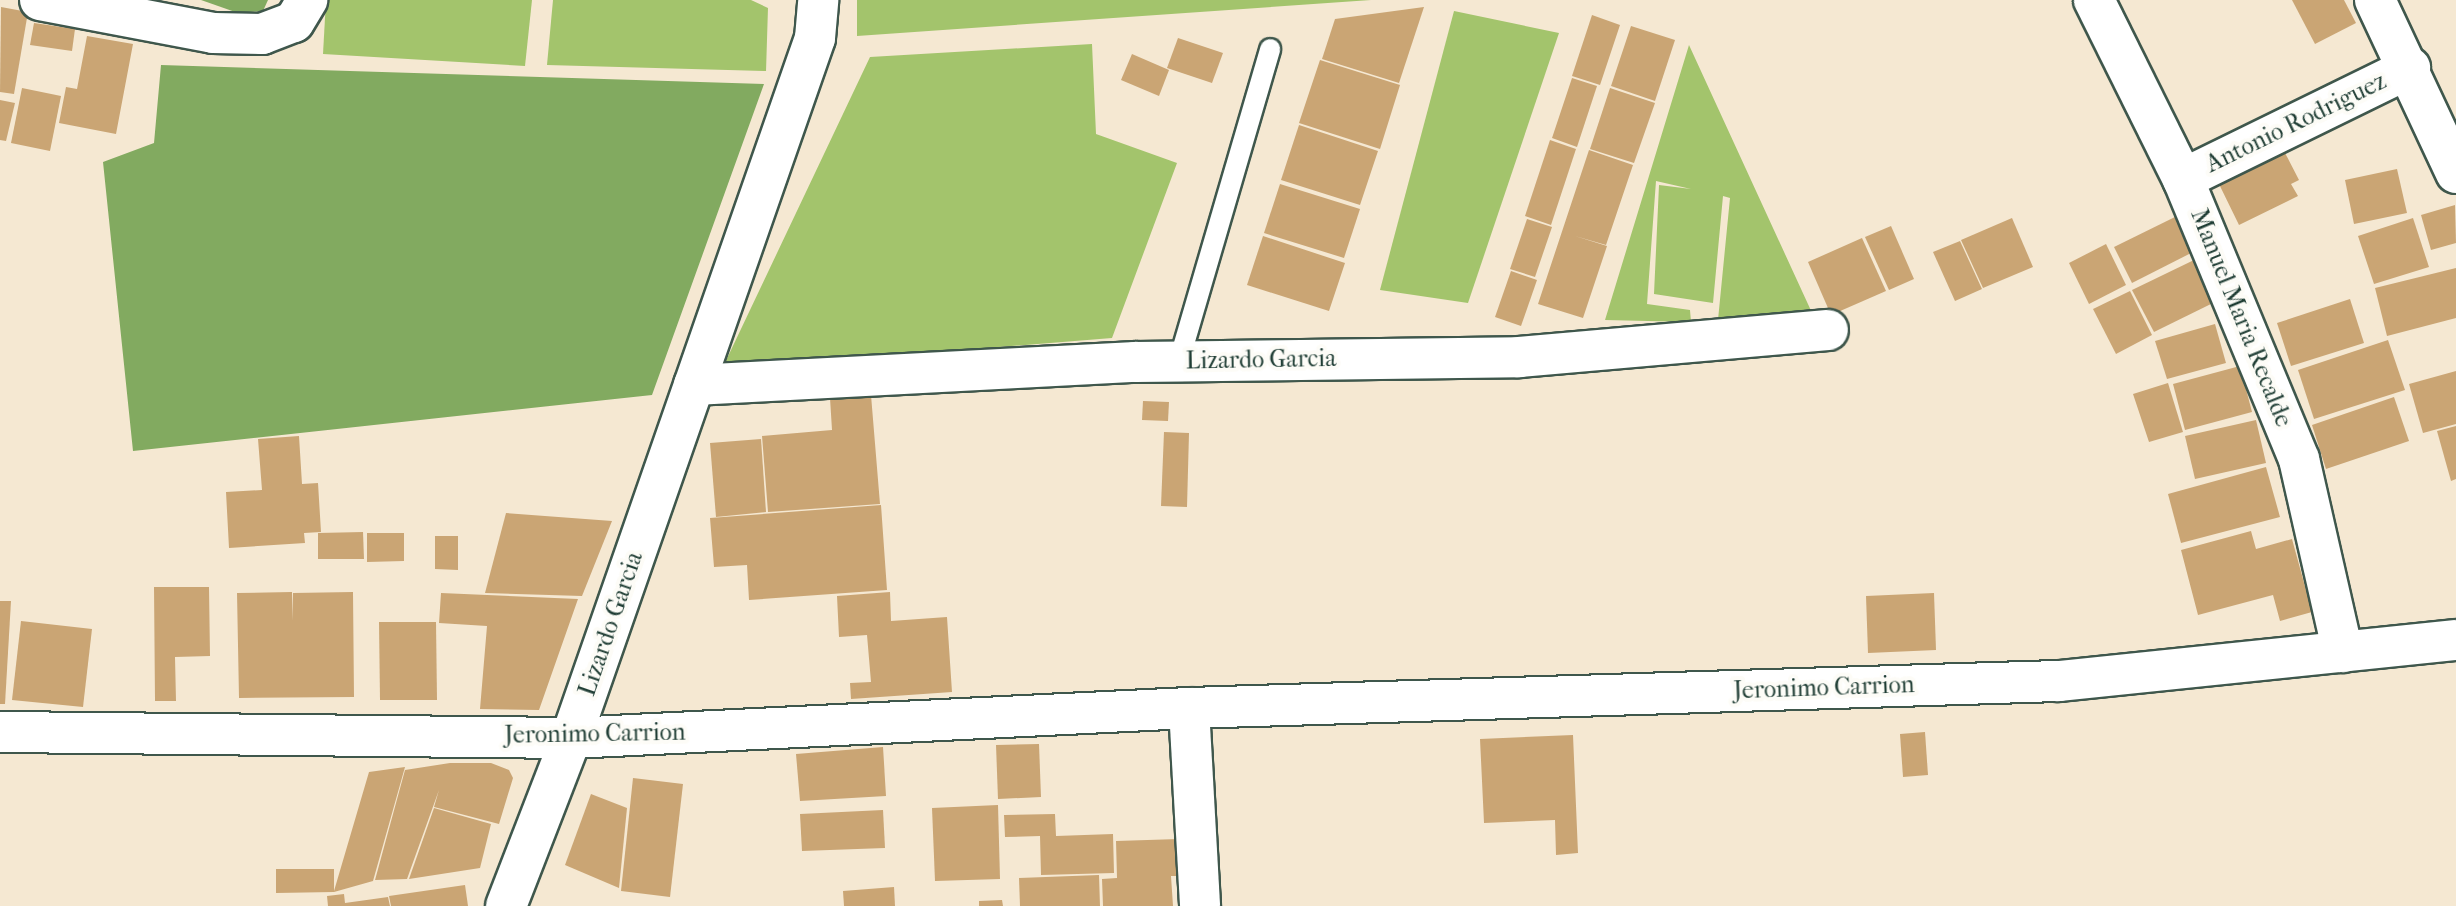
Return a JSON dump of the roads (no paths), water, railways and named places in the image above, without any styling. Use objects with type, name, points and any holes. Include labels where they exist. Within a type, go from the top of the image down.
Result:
[{"type":"street","points":[[40,0],[213,33],[262,34],[294,22],[307,0]]},
{"type":"street","name":"Lizardo Garcia","points":[[506,906],[571,738],[815,38],[818,0]]},
{"type":"street","name":"Manuel Maria Recalde","points":[[2094,0],[2183,179],[2299,459],[2343,652]]},
{"type":"street","name":"Antonio Rodriguez","points":[[2375,0],[2410,68],[2456,173]]},
{"type":"street","name":"Antonio Rodriguez","points":[[2183,179],[2410,68]]},
{"type":"street","name":"Lizardo Garcia","points":[[694,385],[1179,361],[1519,357],[1828,330]]},
{"type":"street","name":"Jeronimo Carrion","points":[[0,732],[571,738],[1189,708],[2059,681],[2456,640]]},
{"type":"street","points":[[1189,708],[1200,906]]},
{"type":"lane","points":[[1179,361],[1270,49]]}]
